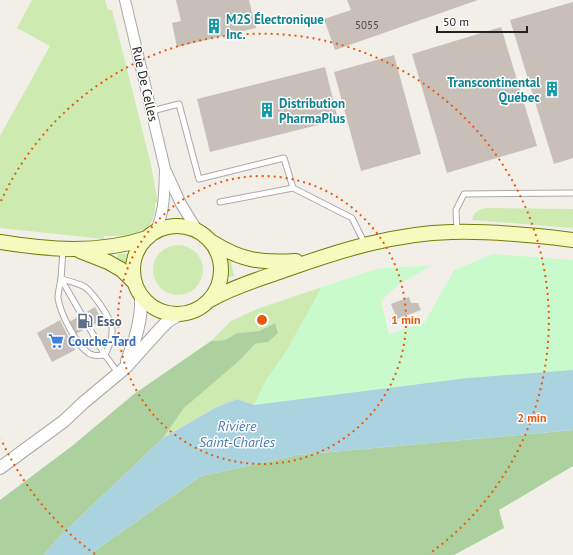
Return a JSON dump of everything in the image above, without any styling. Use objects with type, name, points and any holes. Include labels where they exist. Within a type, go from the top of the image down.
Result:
[{"type":"main road","points":[[0,242],[69,249],[116,246],[131,243],[165,228],[180,226],[197,230],[211,242],[239,256],[254,260],[271,262],[313,260]]},
{"type":"main road","points":[[69,249],[108,262],[122,270],[134,282],[141,296],[148,304],[167,314],[178,315],[191,313],[202,308],[212,299],[227,290],[313,260],[365,245],[417,235],[457,232],[494,232],[573,240]]},
{"type":"main road","points":[[134,282],[134,263],[137,252],[151,235]]},
{"type":"main road","points":[[211,242],[218,252],[222,276],[212,299]]},
{"type":"street","name":"Rue De Celles","points":[[125,0],[165,168],[181,204],[197,230]]},
{"type":"street","name":"Rue De Celles","points":[[151,235],[162,218],[164,208],[165,168]]},
{"type":"street","points":[[122,371],[138,334],[142,307],[141,296]]},
{"type":"street","points":[[0,468],[64,421],[83,403],[122,371],[168,321],[178,315]]},
{"type":"lane","points":[[152,111],[179,104],[199,179],[284,158],[293,188]]},
{"type":"lane","points":[[220,202],[293,188],[352,218],[365,245]]},
{"type":"lane","points":[[457,232],[456,210],[464,194],[573,193]]},
{"type":"lane","points":[[69,249],[58,296],[61,310],[81,346],[92,355],[105,355]]},
{"type":"lane","points":[[61,279],[85,288],[95,297],[104,310],[112,327],[111,343],[105,355]]},
{"type":"lane","points":[[61,279],[105,355],[122,371]]},
{"type":"green space","points":[[32,0],[105,0],[108,10],[112,10],[151,165],[158,203],[155,203],[154,214],[151,222],[140,232],[104,236],[104,239],[0,228],[0,136],[50,46],[17,28]]},
{"type":"green space","points":[[486,208],[573,209],[573,228],[472,220],[477,212]]},
{"type":"green space","points":[[173,245],[183,245],[196,252],[203,265],[203,275],[196,288],[183,295],[173,295],[164,291],[157,284],[153,275],[153,265],[157,256],[164,249]]},
{"type":"green space","points":[[118,254],[133,254],[129,265],[117,259]]},
{"type":"green space","points":[[493,254],[573,260],[573,370],[467,378],[254,405],[267,379],[286,352],[322,287],[376,269],[432,265],[398,285],[381,301],[389,334],[425,322],[454,270]]},
{"type":"green space","points":[[224,258],[231,262],[234,276],[224,278]]},
{"type":"green space","points":[[322,287],[286,352],[267,379],[254,405],[237,399],[215,408],[163,438],[184,408],[200,393],[240,360],[255,344],[268,342],[275,323],[259,331],[237,333],[225,340],[211,341],[231,321],[257,309]]},
{"type":"green space","points":[[275,323],[278,333],[268,342],[255,344],[240,360],[184,408],[163,438],[57,539],[44,555],[0,555],[0,500],[72,446],[134,394],[211,341],[225,340],[237,333],[259,331]]},
{"type":"green space","points":[[573,430],[573,466],[499,510],[504,528],[454,555],[89,555],[201,476],[298,455]]},
{"type":"water","name":"Rivière Saint-Charles","points":[[573,370],[573,430],[298,455],[201,476],[89,555],[44,555],[57,539],[163,438],[215,408],[237,399],[254,405],[467,378]]},
{"type":"building","name":"M2S Électronique Inc.","points":[[176,0],[249,0],[256,28],[177,47],[172,23],[181,21]]},
{"type":"building","points":[[347,0],[478,0],[335,50],[324,19],[351,10]]},
{"type":"building","name":"Transcontinental Québec","points":[[573,2],[573,158],[554,164],[510,20]]},
{"type":"building","points":[[501,27],[537,146],[447,173],[412,54]]},
{"type":"building","points":[[394,55],[421,154],[361,171],[334,72]]},
{"type":"building","name":"Distribution PharmaPlus","points":[[325,67],[338,120],[210,152],[197,99]]},
{"type":"building","points":[[409,297],[411,303],[418,303],[421,310],[397,319],[391,304]]},
{"type":"building","name":"Esso","points":[[95,307],[102,320],[76,334],[69,322]]},
{"type":"building","name":"Couche-Tard","points":[[60,320],[75,350],[52,362],[37,333]]},
{"type":"place","name":"M2S Électronique Inc.","points":[[214,26]]},
{"type":"place","name":"Transcontinental Québec","points":[[552,89]]},
{"type":"place","name":"Distribution PharmaPlus","points":[[267,110]]},
{"type":"place","name":"Esso","points":[[85,321]]},
{"type":"place","name":"Couche-Tard","points":[[56,341]]}]
